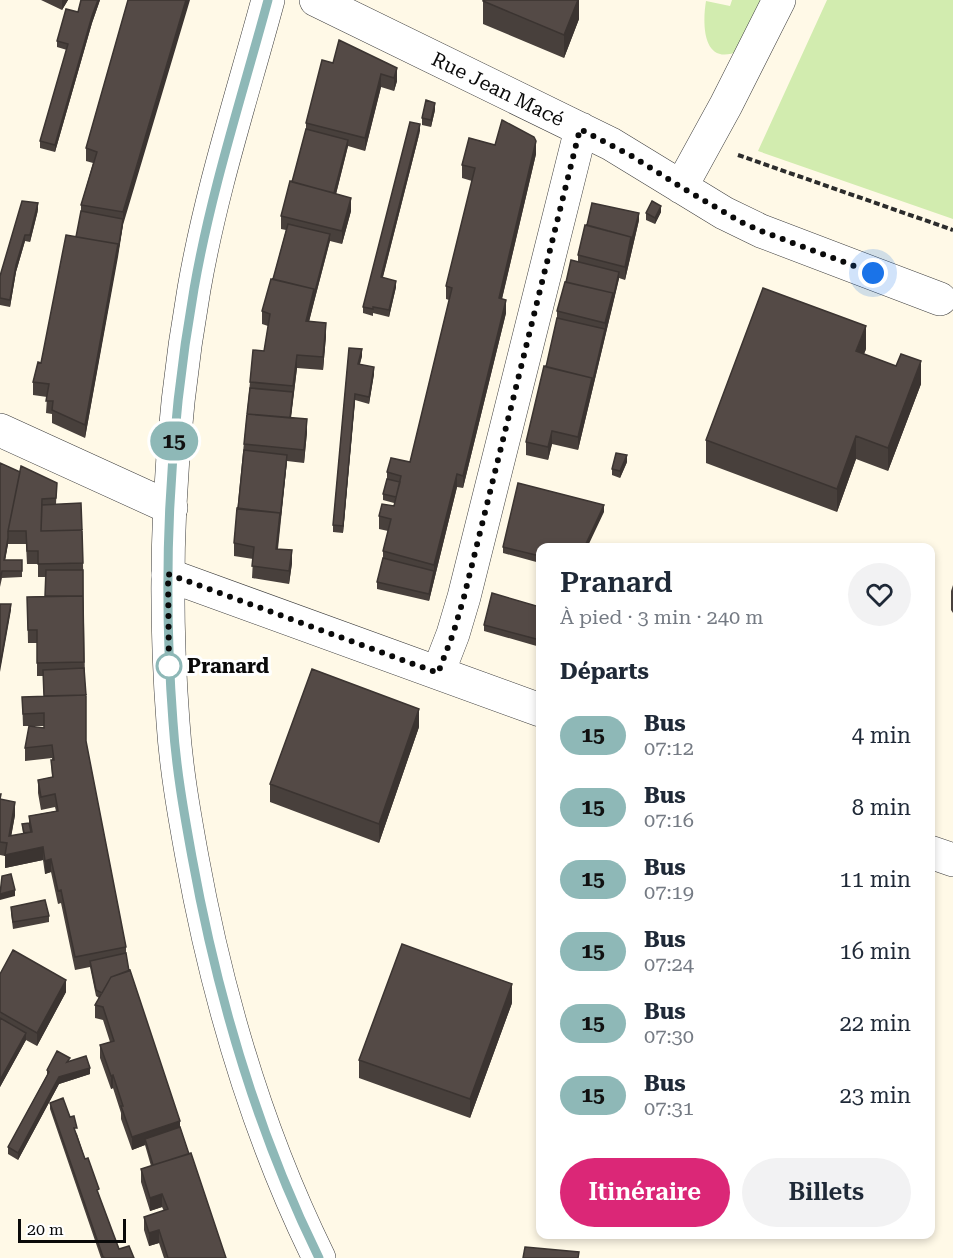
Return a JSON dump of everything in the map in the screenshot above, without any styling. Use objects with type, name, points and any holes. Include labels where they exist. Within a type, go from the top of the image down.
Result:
[{"type":"street","points":[[268,0],[201,251],[189,322],[176,422],[171,508],[168,574],[169,668],[181,795],[202,909],[229,1017],[252,1096],[286,1185],[319,1258]]},
{"type":"street","name":"Rue Jean Macé","points":[[316,0],[580,129],[630,155],[724,213],[761,231],[940,298]]},
{"type":"street","points":[[681,187],[780,0]]},
{"type":"street","points":[[438,673],[464,597],[580,129]]},
{"type":"street","points":[[0,430],[171,508]]},
{"type":"street","points":[[168,574],[536,709]]},
{"type":"street","points":[[935,854],[953,860]]},
{"type":"path","points":[[735,153],[953,230]]},
{"type":"green space","points":[[732,0],[762,0],[739,51],[727,54],[718,53],[712,49],[705,32],[706,1],[730,6]]},
{"type":"green space","points":[[827,0],[953,0],[953,219],[758,151]]},
{"type":"building","points":[[81,0],[98,0],[55,145],[40,141],[68,44],[57,41],[66,9],[78,12]]},
{"type":"building","points":[[128,0],[186,0],[123,212],[81,205],[97,152],[86,148]]},
{"type":"building","points":[[483,0],[578,0],[564,35]]},
{"type":"building","points":[[339,40],[397,68],[394,78],[381,74],[365,138],[306,123],[322,60],[333,63]]},
{"type":"building","points":[[426,100],[435,103],[431,120],[422,118]]},
{"type":"building","points":[[502,120],[534,137],[536,141],[499,298],[506,300],[463,476],[457,474],[434,565],[383,551],[391,519],[379,516],[382,504],[394,506],[401,476],[387,472],[391,458],[410,462],[452,288],[446,286],[475,168],[462,165],[469,138],[495,145]]},
{"type":"building","points":[[410,122],[420,124],[381,277],[396,281],[389,310],[363,307]]},
{"type":"building","points":[[306,129],[348,140],[334,193],[292,182]]},
{"type":"building","points":[[290,181],[351,198],[342,231],[281,216]]},
{"type":"building","points":[[22,201],[38,203],[30,235],[25,235],[16,265],[10,300],[0,298],[0,276]]},
{"type":"building","points":[[652,201],[661,206],[655,218],[646,213]]},
{"type":"building","points":[[592,203],[639,213],[631,243],[631,237],[587,225]]},
{"type":"building","points":[[81,211],[123,219],[118,250],[118,244],[76,237]]},
{"type":"building","points":[[288,224],[330,234],[314,295],[314,289],[273,279]]},
{"type":"building","points":[[585,225],[631,237],[625,267],[578,255]]},
{"type":"building","points":[[66,235],[118,244],[85,425],[52,410],[53,401],[46,401],[49,384],[33,382],[38,362],[41,363]]},
{"type":"building","points":[[571,260],[619,272],[613,299],[613,293],[566,282]]},
{"type":"building","points":[[271,279],[314,289],[306,321],[326,323],[323,357],[297,355],[293,386],[250,382],[253,350],[264,351],[270,314],[262,311]]},
{"type":"building","points":[[565,282],[613,293],[605,323],[557,311]]},
{"type":"building","points":[[763,288],[866,326],[856,351],[896,366],[901,354],[921,361],[888,448],[856,436],[837,489],[706,440]]},
{"type":"building","points":[[557,318],[605,329],[592,384],[592,378],[546,367]]},
{"type":"building","points":[[349,348],[362,349],[358,364],[374,367],[369,397],[355,394],[343,526],[333,525]]},
{"type":"building","points":[[544,366],[592,378],[578,437],[552,431],[548,447],[526,442]]},
{"type":"building","points":[[250,388],[293,392],[290,418],[247,414]]},
{"type":"building","points":[[247,414],[307,419],[304,450],[244,444]]},
{"type":"building","points":[[244,450],[287,455],[280,519],[280,513],[238,509]]},
{"type":"building","points":[[616,453],[627,455],[620,471],[612,469]]},
{"type":"building","points":[[0,463],[20,472],[4,560],[22,560],[22,571],[2,571],[0,580]]},
{"type":"building","points":[[21,466],[57,483],[56,498],[42,499],[41,531],[82,530],[83,563],[38,564],[38,551],[27,551],[26,531],[8,531]]},
{"type":"building","points":[[387,479],[400,482],[396,497],[383,494]]},
{"type":"building","points":[[518,483],[604,505],[586,543],[536,543],[536,555],[503,547]]},
{"type":"building","points":[[81,503],[82,530],[41,531],[42,505]]},
{"type":"building","points":[[237,508],[280,513],[276,549],[292,550],[289,571],[252,566],[254,547],[234,543]]},
{"type":"building","points":[[383,558],[434,571],[429,594],[377,582]]},
{"type":"building","points":[[46,570],[83,570],[83,596],[45,596]]},
{"type":"building","points":[[492,593],[536,606],[536,639],[484,625]]},
{"type":"building","points":[[83,596],[84,662],[37,663],[37,630],[28,630],[27,597]]},
{"type":"building","points":[[0,604],[11,604],[0,665]]},
{"type":"building","points":[[84,668],[86,695],[44,696],[43,670]]},
{"type":"building","points":[[312,669],[419,709],[379,824],[270,784]]},
{"type":"building","points":[[86,695],[86,741],[126,947],[75,957],[61,890],[58,891],[51,859],[45,861],[43,847],[5,855],[7,843],[0,842],[0,799],[15,802],[9,836],[32,832],[29,816],[58,811],[55,794],[41,797],[38,780],[53,777],[52,745],[25,748],[29,726],[44,728],[44,713],[23,714],[22,697]]},
{"type":"building","points":[[29,823],[31,832],[24,833],[22,824]]},
{"type":"building","points":[[11,874],[15,890],[0,894],[2,876]]},
{"type":"building","points":[[45,900],[49,916],[13,922],[11,907]]},
{"type":"building","points":[[402,944],[512,984],[470,1099],[359,1060]]},
{"type":"building","points":[[13,950],[66,980],[37,1033],[0,1012],[0,974]]},
{"type":"building","points":[[126,953],[129,971],[111,977],[102,993],[96,990],[90,961]]},
{"type":"building","points":[[130,970],[180,1121],[132,1137],[113,1075],[111,1076],[100,1045],[114,1041],[103,1007],[95,1005],[111,977]]},
{"type":"building","points":[[0,1018],[26,1033],[0,1080]]},
{"type":"building","points":[[57,1051],[70,1058],[67,1062],[86,1056],[90,1068],[59,1077],[18,1153],[8,1147],[49,1072],[47,1070]]},
{"type":"building","points":[[63,1098],[70,1117],[74,1116],[77,1128],[74,1128],[85,1159],[88,1158],[119,1249],[129,1246],[134,1258],[103,1257],[50,1103]]},
{"type":"building","points":[[180,1127],[189,1154],[153,1165],[145,1139]]},
{"type":"building","points":[[191,1153],[226,1258],[168,1258],[159,1230],[149,1233],[144,1217],[168,1209],[162,1194],[150,1198],[141,1169]]},
{"type":"building","points":[[525,1247],[579,1252],[578,1258],[523,1258]]},
{"type":"bus line","name":"15","points":[[268,0],[201,251],[187,333],[173,464],[168,574],[169,668],[181,795],[210,947],[252,1096],[286,1185],[319,1258]]},
{"type":"place","name":"Pranard","points":[[169,666]]},
{"type":"route","points":[[169,666],[169,668],[168,574],[438,673],[459,618],[580,129],[651,167],[741,222],[873,273]]}]
